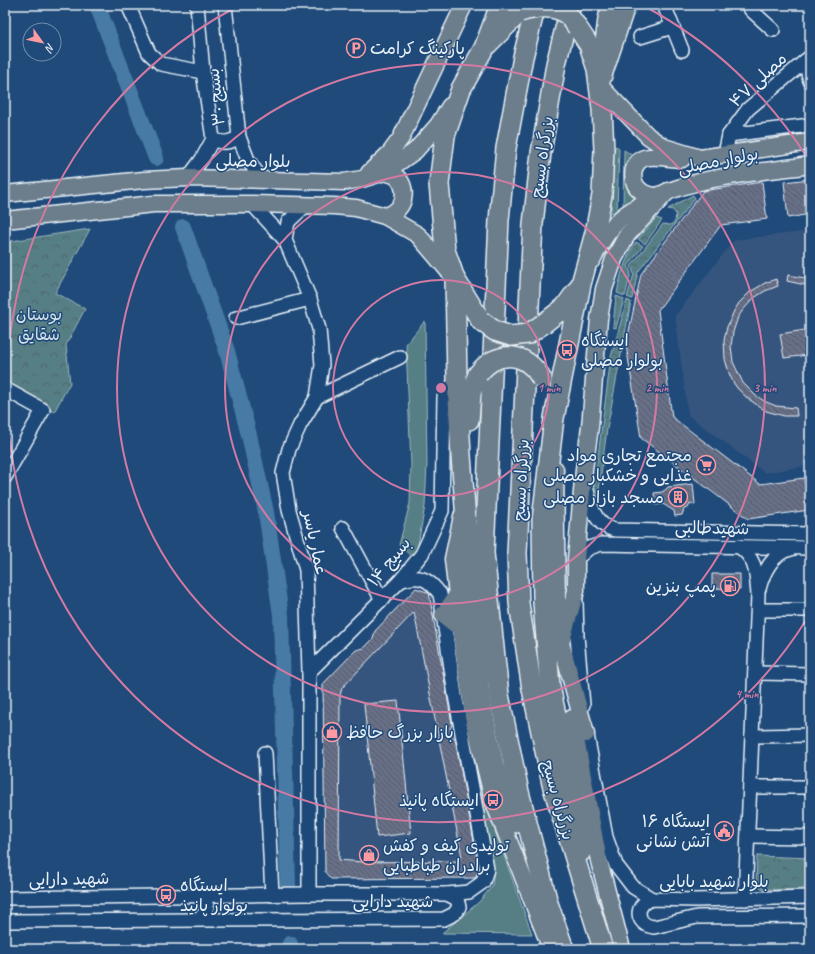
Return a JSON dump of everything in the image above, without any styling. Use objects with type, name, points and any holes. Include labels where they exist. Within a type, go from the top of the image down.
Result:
[{"type":"highway","points":[[500,5],[484,48],[461,90],[445,136],[439,184],[446,250],[455,279],[481,321],[495,331],[511,336],[528,334],[543,324],[565,307],[581,284]]},
{"type":"highway","name":"بزرگراه بسیج","points":[[571,5],[553,79],[541,153],[533,224],[517,553],[519,604],[532,689],[552,784],[603,949]]},
{"type":"highway","points":[[600,86],[608,20],[612,5]]},
{"type":"highway","points":[[484,48],[528,9],[535,7],[551,8],[566,14],[577,26],[589,45],[597,69],[600,86],[604,150],[602,195],[595,233],[581,284],[554,418],[542,520],[543,603],[550,686],[578,821],[584,891]]},
{"type":"highway","name":"بزرگراه بسیج","points":[[528,9],[523,58],[506,148],[499,220],[484,553],[499,695],[519,792],[548,903],[564,949]]},
{"type":"highway","points":[[455,279],[457,379],[461,456],[480,697],[494,766],[548,903]]},
{"type":"highway","points":[[461,456],[467,443],[471,393],[478,374],[484,366],[492,360],[512,356],[521,358],[530,363],[542,380],[554,418]]},
{"type":"main road","points":[[362,179],[390,153],[401,138],[464,5]]},
{"type":"main road","points":[[600,86],[627,5]]},
{"type":"main road","name":"بولوار مصلی","points":[[600,86],[648,136],[664,147],[700,158],[810,142]]},
{"type":"main road","name":"بلوار مصلی","points":[[5,194],[144,180],[188,178],[344,182],[362,179],[385,172],[416,151],[438,126],[461,90]]},
{"type":"main road","points":[[662,193],[648,195],[640,191],[634,182],[633,173],[636,165],[642,159],[650,156],[675,159],[700,158]]},
{"type":"main road","name":"بولوار مصلی","points":[[581,284],[598,248],[607,234],[626,214],[662,193],[701,180],[810,165]]},
{"type":"main road","points":[[385,172],[394,176],[402,183],[404,194],[402,204],[395,212],[386,216]]},
{"type":"main road","points":[[586,734],[561,644],[576,591],[576,559],[584,469],[590,427],[599,319],[604,289],[614,259],[627,235],[662,193]]},
{"type":"main road","points":[[5,220],[154,204],[306,205],[356,208],[386,216],[418,235],[455,279]]},
{"type":"main road","points":[[554,418],[557,599],[565,681],[599,861],[622,949]]},
{"type":"main road","points":[[465,504],[454,559],[461,629],[474,720],[493,800],[550,949]]},
{"type":"main road","points":[[457,596],[443,615],[461,629]]},
{"type":"street","points":[[128,5],[149,53],[161,64],[203,72]]},
{"type":"street","points":[[188,178],[202,159],[213,140],[203,72],[197,5]]},
{"type":"street","name":"بسیج ۳۰","points":[[225,5],[239,137],[248,160],[262,180]]},
{"type":"street","points":[[664,5],[682,50]]},
{"type":"street","points":[[748,5],[751,10],[773,30]]},
{"type":"street","points":[[640,37],[672,27]]},
{"type":"street","points":[[807,59],[810,81]]},
{"type":"street","name":"مصلی ۴۷","points":[[725,154],[729,135],[748,109],[807,59]]},
{"type":"street","points":[[729,135],[810,125]]},
{"type":"street","points":[[213,140],[225,143],[239,137]]},
{"type":"street","name":"عمار یاسر","points":[[252,204],[285,240],[310,299],[319,329],[322,365],[317,397],[300,426],[289,449],[283,472],[289,510],[306,570],[309,672],[309,894]]},
{"type":"street","points":[[285,240],[288,222],[306,205]]},
{"type":"street","points":[[236,318],[310,299]]},
{"type":"street","points":[[317,397],[400,357]]},
{"type":"street","name":"بسیج ۱۴","points":[[309,672],[382,600],[422,554],[442,511],[444,398],[457,379]]},
{"type":"street","points":[[5,389],[43,410],[5,477]]},
{"type":"street","points":[[584,469],[588,500],[596,517],[602,525],[608,529],[615,530]]},
{"type":"street","points":[[343,528],[382,600]]},
{"type":"street","points":[[612,543],[608,537],[611,531],[615,530]]},
{"type":"street","name":"شهیدطالبی","points":[[615,530],[810,534]]},
{"type":"street","name":"شهیدطالبی","points":[[576,559],[589,548],[601,544],[612,543],[810,548]]},
{"type":"street","points":[[738,546],[751,558],[756,568],[758,595],[745,899]]},
{"type":"street","points":[[758,595],[761,582],[776,556],[783,550],[796,548]]},
{"type":"street","points":[[400,581],[411,577],[420,578],[432,584],[440,594],[455,695],[487,869],[483,882],[469,892],[447,894]]},
{"type":"street","points":[[576,591],[577,636],[586,734],[606,837],[616,865],[633,887],[652,899]]},
{"type":"street","points":[[758,610],[810,610]]},
{"type":"street","points":[[755,673],[810,674]]},
{"type":"street","points":[[752,736],[810,734]]},
{"type":"street","points":[[265,753],[272,895]]},
{"type":"street","points":[[750,787],[810,787]]},
{"type":"street","points":[[748,836],[810,837]]},
{"type":"street","name":"شهید دارایی","points":[[5,898],[197,895],[447,894],[457,900],[459,907],[454,914],[444,919],[5,921]]},
{"type":"street","points":[[197,895],[207,906],[204,915],[197,919]]},
{"type":"street","name":"بلوار شهید بابایی","points":[[810,897],[696,900],[652,899],[646,900],[642,904],[639,908],[639,914],[640,919],[644,924],[654,927],[697,917],[810,916]]},
{"type":"shaded area","points":[[810,231],[810,465],[765,473],[688,415],[675,316],[734,240]]},
{"type":"shaded area","points":[[416,588],[429,592],[453,722],[450,729],[452,736],[458,740],[483,869],[477,878],[331,879],[325,872],[323,684],[356,650],[364,648],[373,639],[375,631]]},
{"type":"green space","points":[[616,146],[619,148],[617,210],[619,212],[617,215],[611,213],[614,150]]},
{"type":"green space","points":[[624,150],[633,156],[627,166],[627,171],[629,180],[637,195],[623,207]]},
{"type":"green space","points":[[693,195],[695,198],[638,272],[632,299],[627,297],[634,274],[631,266],[663,224],[670,225],[675,222],[676,214],[673,210],[668,209]]},
{"type":"green space","points":[[656,218],[662,220],[645,244],[638,239]]},
{"type":"green space","name":"بوستان شقایق","points":[[90,229],[55,293],[85,309],[66,345],[70,383],[54,412],[5,386],[5,242]]},
{"type":"green space","points":[[636,242],[643,246],[628,266],[631,273],[625,296],[617,293],[618,286],[626,260]]},
{"type":"green space","points":[[616,296],[624,299],[616,328],[613,327]]},
{"type":"green space","points":[[627,300],[631,302],[607,429],[597,505],[592,501],[611,357]]},
{"type":"green space","points":[[425,321],[427,464],[425,506],[417,550],[412,557],[399,545],[410,503],[411,465],[406,344]]},
{"type":"green space","points":[[466,711],[487,809],[532,934],[442,933],[479,902],[492,886],[494,870],[462,713]]},
{"type":"green space","points":[[757,856],[810,858],[810,885],[799,890],[763,889],[756,884]]},
{"type":"building","points":[[810,179],[810,214],[788,218],[784,182]]},
{"type":"building","points":[[762,182],[767,219],[721,225],[658,310],[672,417],[760,484],[804,478],[809,510],[748,519],[641,438],[626,345],[641,274],[703,191]]},
{"type":"building","points":[[788,275],[810,279],[810,286],[787,281]]},
{"type":"building","points":[[776,279],[778,286],[765,291],[754,298],[738,317],[733,332],[731,346],[733,362],[743,383],[755,395],[776,406],[796,408],[797,416],[784,416],[766,411],[747,398],[733,382],[725,359],[724,340],[727,327],[739,303],[750,292],[765,283]]},
{"type":"building","points":[[805,330],[808,355],[784,358],[780,334]]},
{"type":"building","name":"مسجد بازار مصلی","points":[[693,484],[695,504],[690,504],[688,508],[684,509],[682,515],[675,516],[674,511],[663,504],[655,505],[654,493],[662,492],[668,487]]},
{"type":"building","points":[[712,574],[740,574],[740,589],[712,588]]},
{"type":"building","name":"بازار بزرگ حافظ","points":[[416,588],[429,593],[452,724],[450,729],[452,736],[455,738],[479,869],[475,878],[331,879],[325,872],[323,684],[356,650],[364,648],[373,639],[375,631]],"holes":[[[414,612],[462,857],[457,861],[362,862],[339,860],[340,695],[342,688]]]},
{"type":"building","points":[[398,701],[411,833],[377,837],[364,704]]},
{"type":"waterway","points":[[97,5],[156,158]]},
{"type":"waterway","points":[[183,227],[227,351],[249,435],[266,512],[281,615],[288,886]]},
{"type":"waterway","points":[[290,944],[290,949]]},
{"type":"place","name":"پارکینگ کرامت","points":[[356,48]]},
{"type":"place","name":"ایستگاه بولوار مصلی","points":[[567,350]]},
{"type":"place","name":"مجتمع تجاری مواد غذایی و خشکبار مصلی","points":[[706,465]]},
{"type":"place","name":"مسجد بازار مصلی","points":[[678,497]]},
{"type":"place","name":"پمپ بنزین","points":[[730,586]]},
{"type":"place","name":"بازار بزرگ حافظ","points":[[332,732]]},
{"type":"place","name":"ایستگاه پانیذ","points":[[493,800]]},
{"type":"place","name":"ایستگاه ۱۶ آتش نشانی","points":[[724,831]]},
{"type":"place","name":"تولیدی کیف و کفش برادران طباطبایی","points":[[369,855]]},
{"type":"place","name":"ایستگاه بولوار پانیذ","points":[[166,895]]}]
